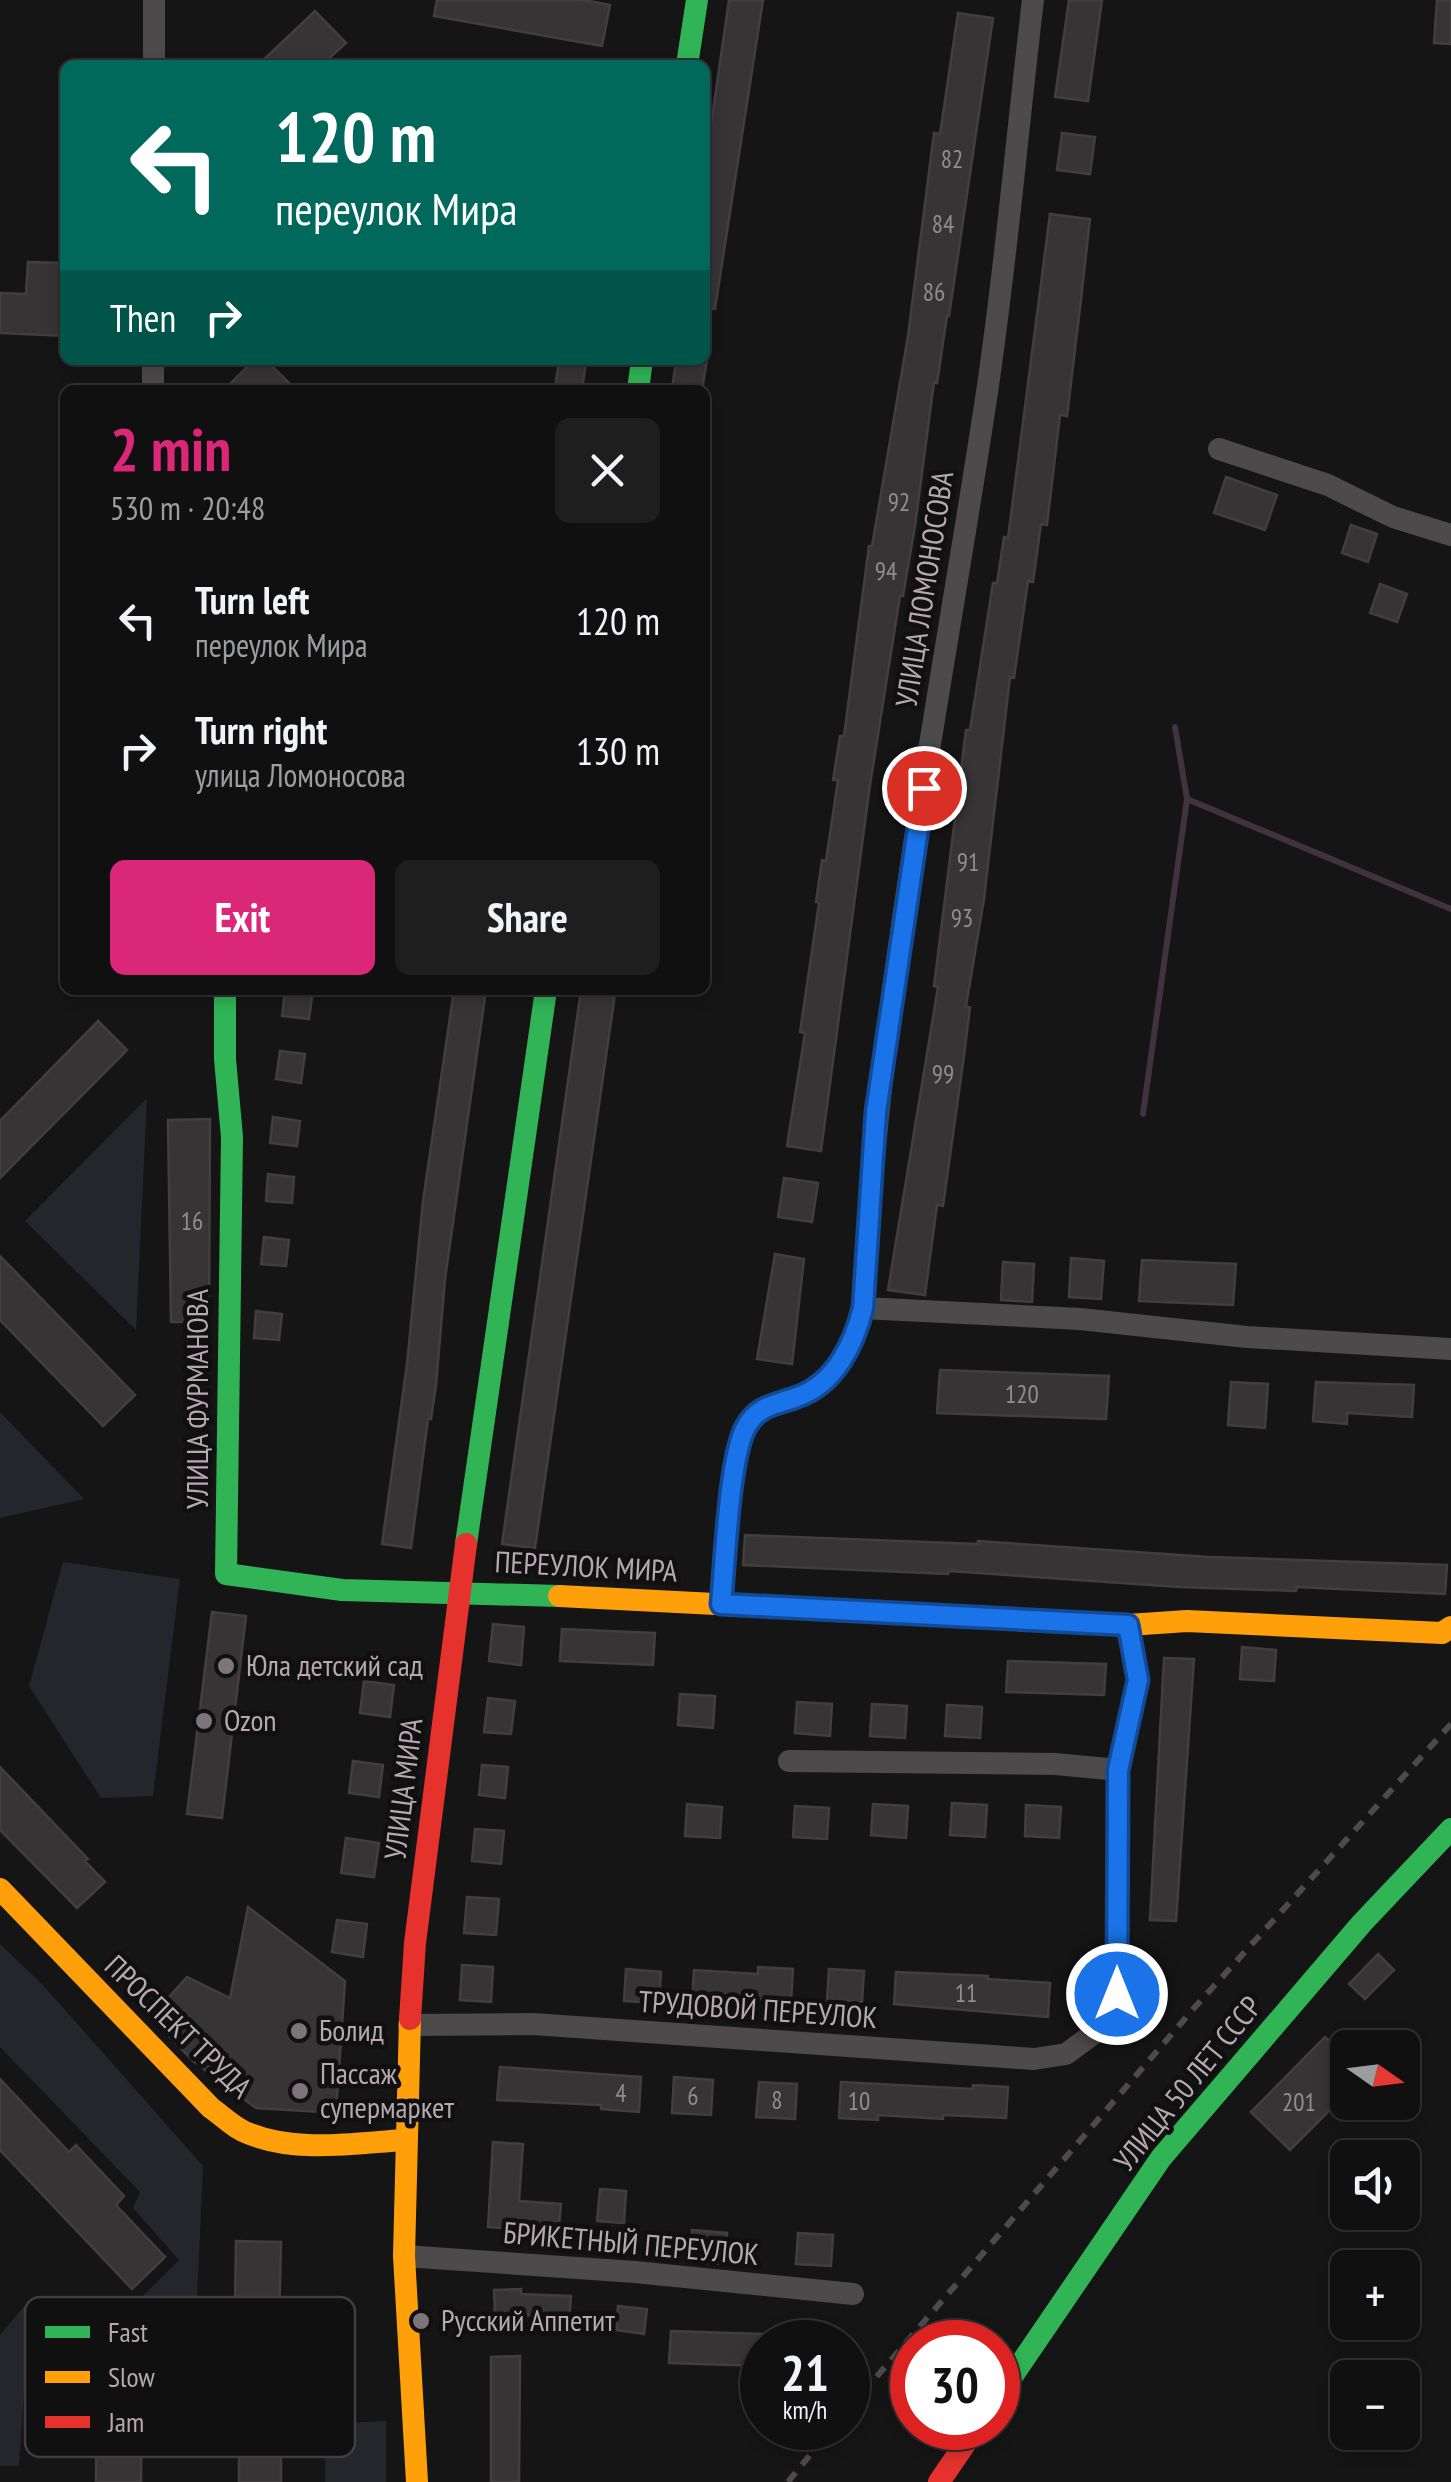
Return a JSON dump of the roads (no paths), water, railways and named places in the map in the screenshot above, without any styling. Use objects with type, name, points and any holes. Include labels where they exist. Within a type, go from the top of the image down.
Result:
[{"type":"street","points":[[154,0],[154,60]]},
{"type":"street","points":[[688,60],[697,0]]},
{"type":"street","name":"УЛИЦА ЛОМОНОСОВА","points":[[721,1604],[736,1459],[745,1428],[761,1408],[801,1396],[826,1381],[855,1340],[863,1308],[876,1112],[987,395],[1033,0]]},
{"type":"street","points":[[1219,450],[1328,485],[1393,517],[1451,535]]},
{"type":"street","name":"УЛИЦА ФУРМАНОВА","points":[[226,995],[225,1059],[232,1137],[226,1574],[260,1582],[400,1593],[459,1590]]},
{"type":"street","name":"УЛИЦА МИРА","points":[[417,2482],[404,2256],[408,2025],[415,1942],[459,1590],[545,995]]},
{"type":"street","points":[[863,1308],[1080,1320],[1246,1337],[1451,1349]]},
{"type":"street","name":"ПЕРЕУЛОК МИРА","points":[[459,1590],[1128,1625],[1187,1620],[1442,1633],[1451,1627]]},
{"type":"street","points":[[789,1761],[1055,1764],[1118,1770],[1138,1680],[1128,1625]]},
{"type":"street","name":"ТРУДОВОЙ ПЕРЕУЛОК","points":[[408,2025],[533,2024],[1034,2059],[1066,2054],[1096,2032],[1117,1994],[1118,1770]]},
{"type":"street","name":"УЛИЦА 50 ЛЕТ СССР","points":[[1020,2365],[1161,2158],[1362,1923],[1451,1830]]},
{"type":"street","name":"ПРОСПЕКТ ТРУДА","points":[[0,1889],[210,2108],[247,2134],[271,2140],[322,2143],[405,2140]]},
{"type":"street","name":"БРИКЕТНЫЙ ПЕРЕУЛОК","points":[[404,2256],[635,2272],[853,2294]]},
{"type":"street","points":[[939,2482],[961,2450]]},
{"type":"waterway","points":[[1143,1114],[1187,799],[1175,727]]},
{"type":"waterway","points":[[1187,799],[1451,909]]},
{"type":"railway","points":[[870,2384],[1195,2007],[1451,1724]]},
{"type":"railway","points":[[788,2482],[814,2450]]},
{"type":"place","name":"Юла детский сад","points":[[226,1666]]},
{"type":"place","name":"Ozon","points":[[204,1721]]},
{"type":"place","name":"Болид","points":[[299,2031]]},
{"type":"place","name":"Пассаж супермаркет","points":[[300,2091]]},
{"type":"place","name":"Русский Аппетит","points":[[421,2321]]}]
